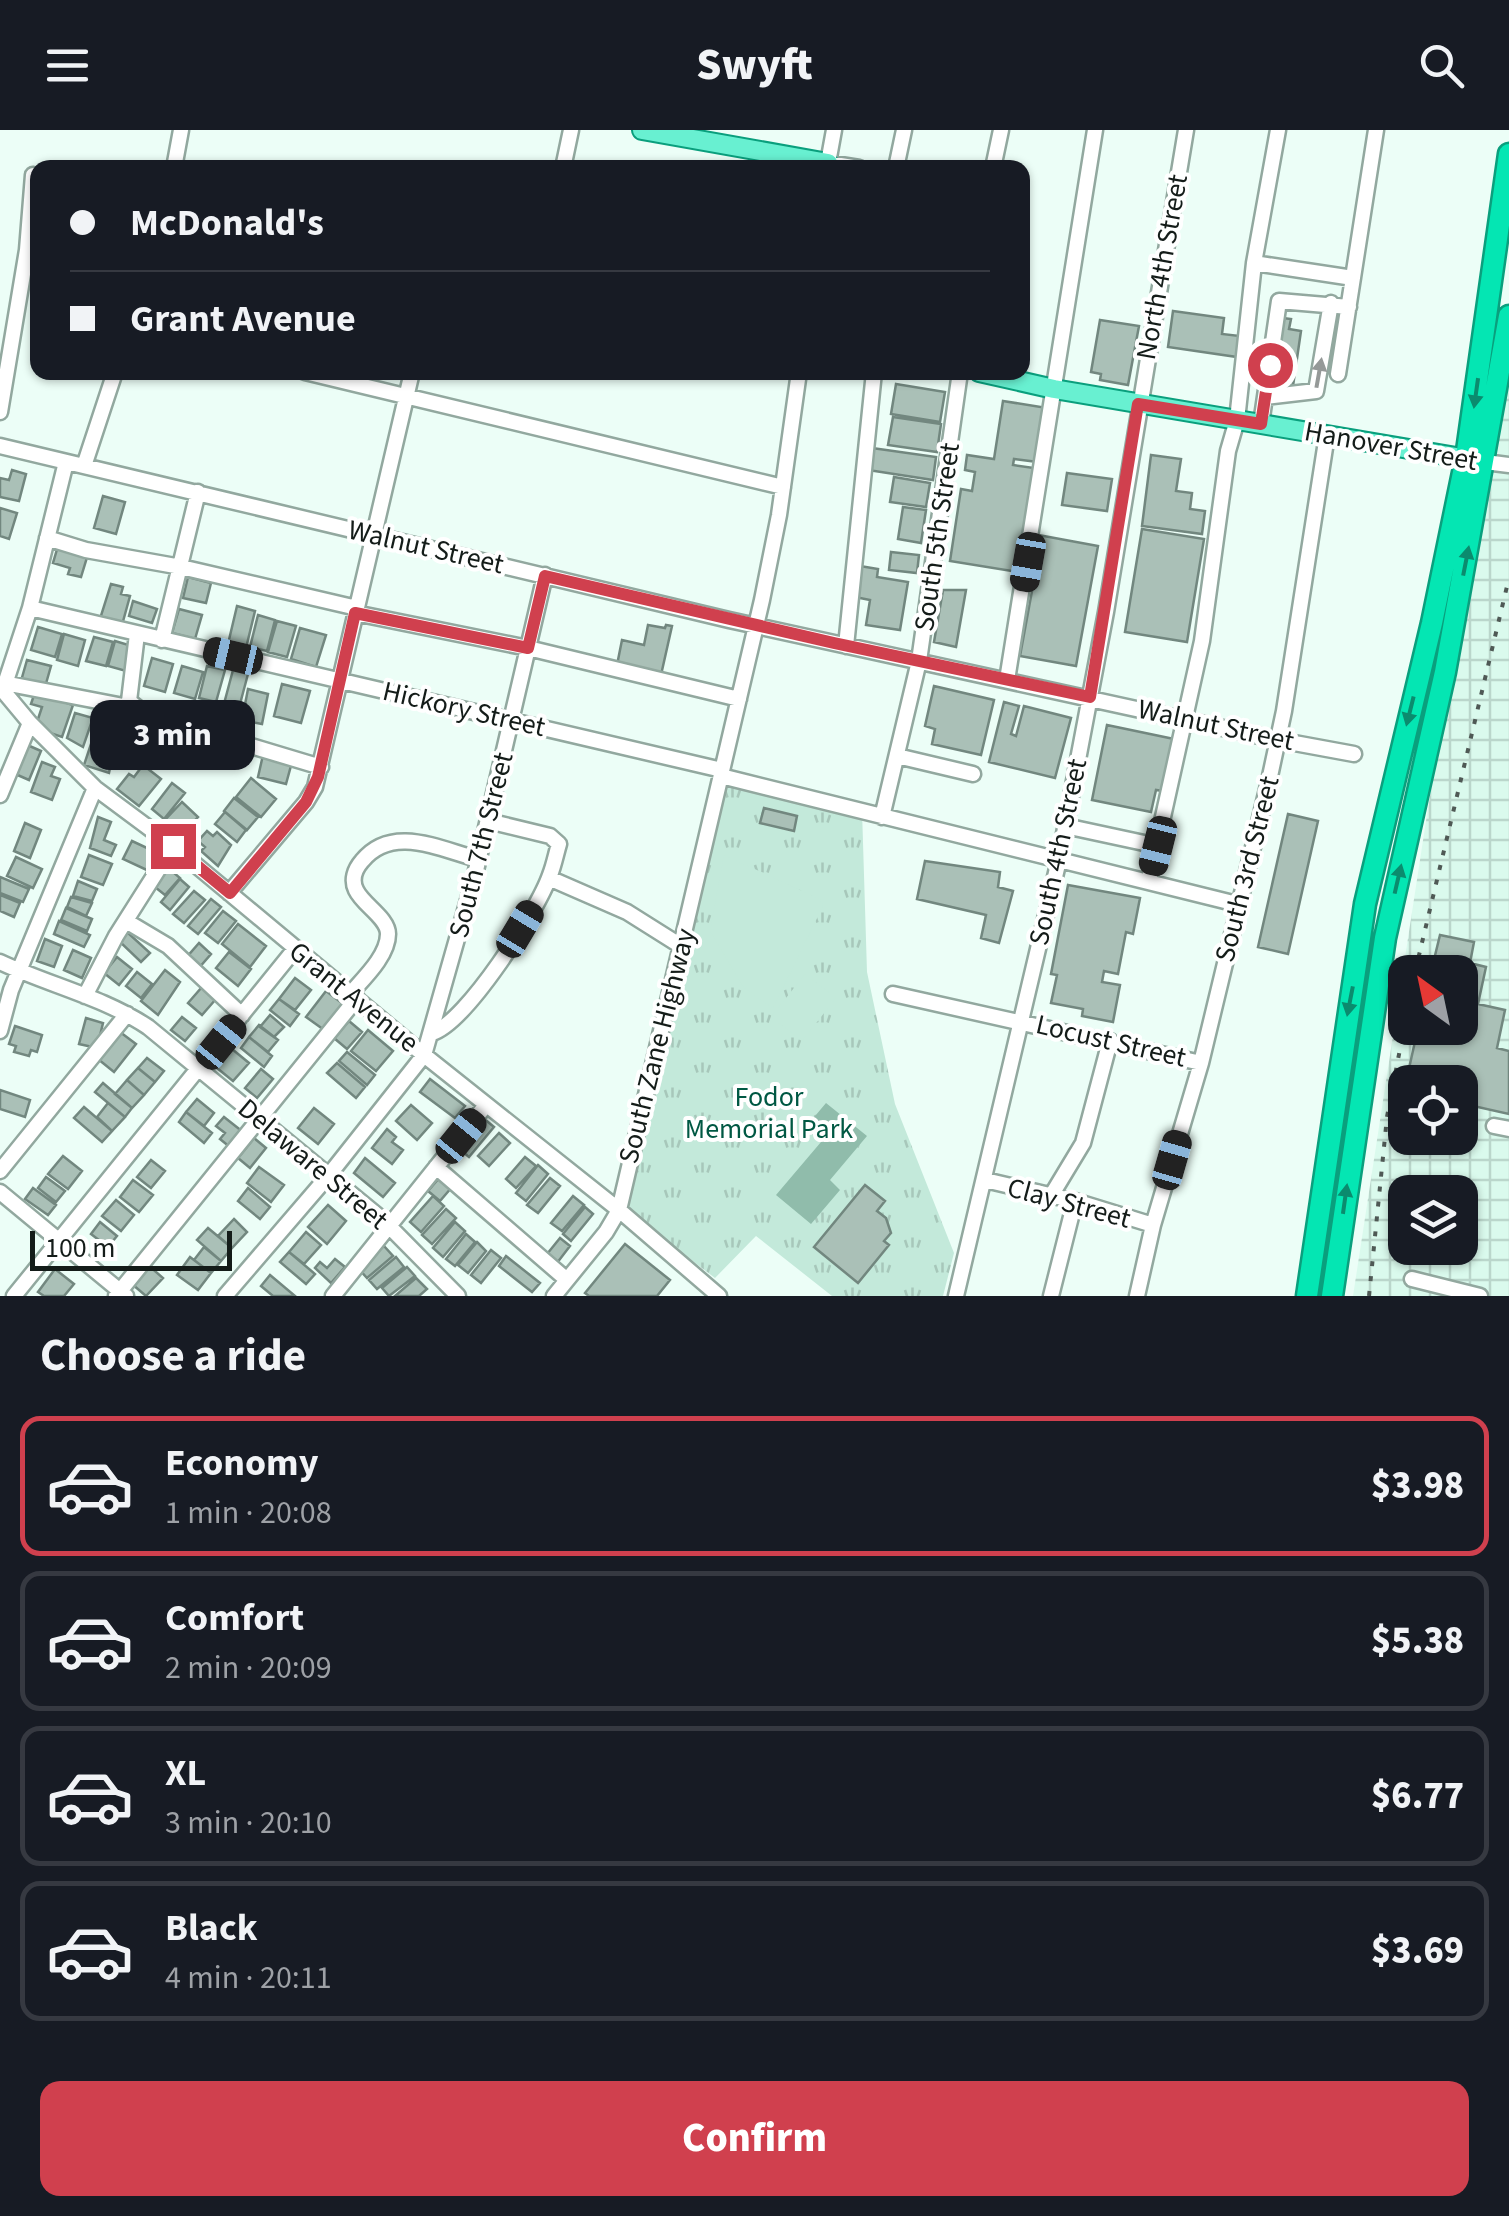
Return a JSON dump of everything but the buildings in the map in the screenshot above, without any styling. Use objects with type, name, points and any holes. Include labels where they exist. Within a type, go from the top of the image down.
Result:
[{"type":"highway","points":[[1332,1296],[1385,938],[1445,672],[1476,460],[1509,154]]},
{"type":"highway","points":[[1307,1296],[1365,904],[1509,316]]},
{"type":"main road","points":[[642,130],[801,160]]},
{"type":"main road","name":"Hanover Street","points":[[1012,380],[1476,460]]},
{"type":"street","points":[[175,160],[181,130]]},
{"type":"street","points":[[565,160],[571,130]]},
{"type":"street","points":[[828,160],[834,130]]},
{"type":"street","points":[[898,160],[904,130]]},
{"type":"street","points":[[994,160],[1000,130]]},
{"type":"street","points":[[1007,680],[1094,130]]},
{"type":"street","name":"North 4th Street","points":[[1138,404],[1186,130]]},
{"type":"street","points":[[1149,880],[1202,641],[1228,451],[1237,420],[1254,263],[1278,130]]},
{"type":"street","points":[[1338,374],[1376,130]]},
{"type":"street","points":[[0,412],[30,213]]},
{"type":"street","points":[[1254,263],[1353,278]]},
{"type":"street","points":[[1261,424],[1279,300],[1348,307]]},
{"type":"street","points":[[1265,398],[1316,391],[1330,304]]},
{"type":"street","points":[[84,466],[112,380]]},
{"type":"street","points":[[337,380],[783,487]]},
{"type":"street","points":[[230,893],[306,802],[320,766],[410,380]]},
{"type":"street","name":"South Zane Highway","points":[[554,1296],[619,1210],[756,626],[783,487],[797,380]]},
{"type":"street","points":[[846,646],[873,380]]},
{"type":"street","name":"South 5th Street","points":[[882,817],[919,662],[959,380]]},
{"type":"street","name":"South 4th Street","points":[[956,1296],[1059,860],[1138,404]]},
{"type":"street","name":"South 3rd Street","points":[[1137,1296],[1200,1063],[1278,740],[1327,435]]},
{"type":"street","points":[[0,446],[66,462],[30,608],[2,686],[139,709],[223,744],[250,746],[320,766]]},
{"type":"street","name":"Hanover Street","points":[[1476,460],[1509,465]]},
{"type":"street","name":"Walnut Street","points":[[66,462],[756,626],[1354,754]]},
{"type":"street","points":[[162,640],[198,492]]},
{"type":"street","points":[[47,538],[739,699]]},
{"type":"street","name":"South 7th Street","points":[[224,1296],[424,1055],[488,821],[545,576]]},
{"type":"street","name":"Hickory Street","points":[[30,608],[512,721],[1237,904]]},
{"type":"street","points":[[138,634],[128,701],[139,709]]},
{"type":"street","name":"Grant Avenue","points":[[2,686],[30,724],[95,788],[173,846],[719,1296]]},
{"type":"street","points":[[0,795],[30,724]]},
{"type":"street","points":[[897,756],[973,774]]},
{"type":"street","points":[[0,1030],[18,970],[95,788]]},
{"type":"street","points":[[432,1033],[453,1020],[486,981],[550,878],[557,840],[488,821]]},
{"type":"street","points":[[1065,826],[1158,846]]},
{"type":"street","points":[[0,1192],[121,1294],[260,1120],[379,957],[388,934],[386,926],[355,888],[361,862],[390,840],[478,860]]},
{"type":"street","points":[[85,996],[173,846]]},
{"type":"street","points":[[550,878],[626,912],[681,946]]},
{"type":"street","points":[[126,921],[168,946],[242,1015]]},
{"type":"street","points":[[14,1296],[295,949]]},
{"type":"street","name":"Delaware Street","points":[[0,962],[127,1014],[388,1224],[458,1296]]},
{"type":"street","name":"Locust Street","points":[[894,994],[1200,1063]]},
{"type":"street","points":[[0,1172],[127,1014]]},
{"type":"street","points":[[1051,1196],[1083,1143],[1110,1040]]},
{"type":"street","points":[[333,1296],[486,1105]]},
{"type":"street","points":[[436,1167],[567,1280]]},
{"type":"street","name":"Clay Street","points":[[985,1180],[1153,1226]]},
{"type":"street","points":[[1051,1296],[1075,1202]]},
{"type":"street","points":[[1412,1279],[1480,1296]]},
{"type":"shaded area","points":[[1509,351],[1509,1296],[1353,1296],[1388,1068],[1388,1155],[1478,1155],[1478,1065],[1389,1065],[1392,1045],[1478,1045],[1478,955],[1405,955]]},
{"type":"shaded area","points":[[826,1103],[867,1136],[830,1180],[840,1190],[811,1224],[776,1195],[821,1142],[805,1128]]},
{"type":"green space","name":"Fodor Memorial Park","points":[[728,778],[862,810],[867,972],[895,1104],[954,1253],[943,1296],[832,1296],[756,1236],[715,1278],[620,1206]]},
{"type":"green space","points":[[724,855],[820,899],[823,906],[773,1008],[744,988],[710,931]]},
{"type":"green space","points":[[805,974],[836,998],[802,1041],[771,1017]]},
{"type":"railway","points":[[1419,955],[1509,578]]},
{"type":"railway","points":[[1369,1296],[1387,1117],[1401,1045]]},
{"type":"route","points":[[173,846],[230,893],[306,802],[318,777],[355,613],[528,648],[545,576],[1090,697],[1138,404],[1261,424],[1270,365]]}]
